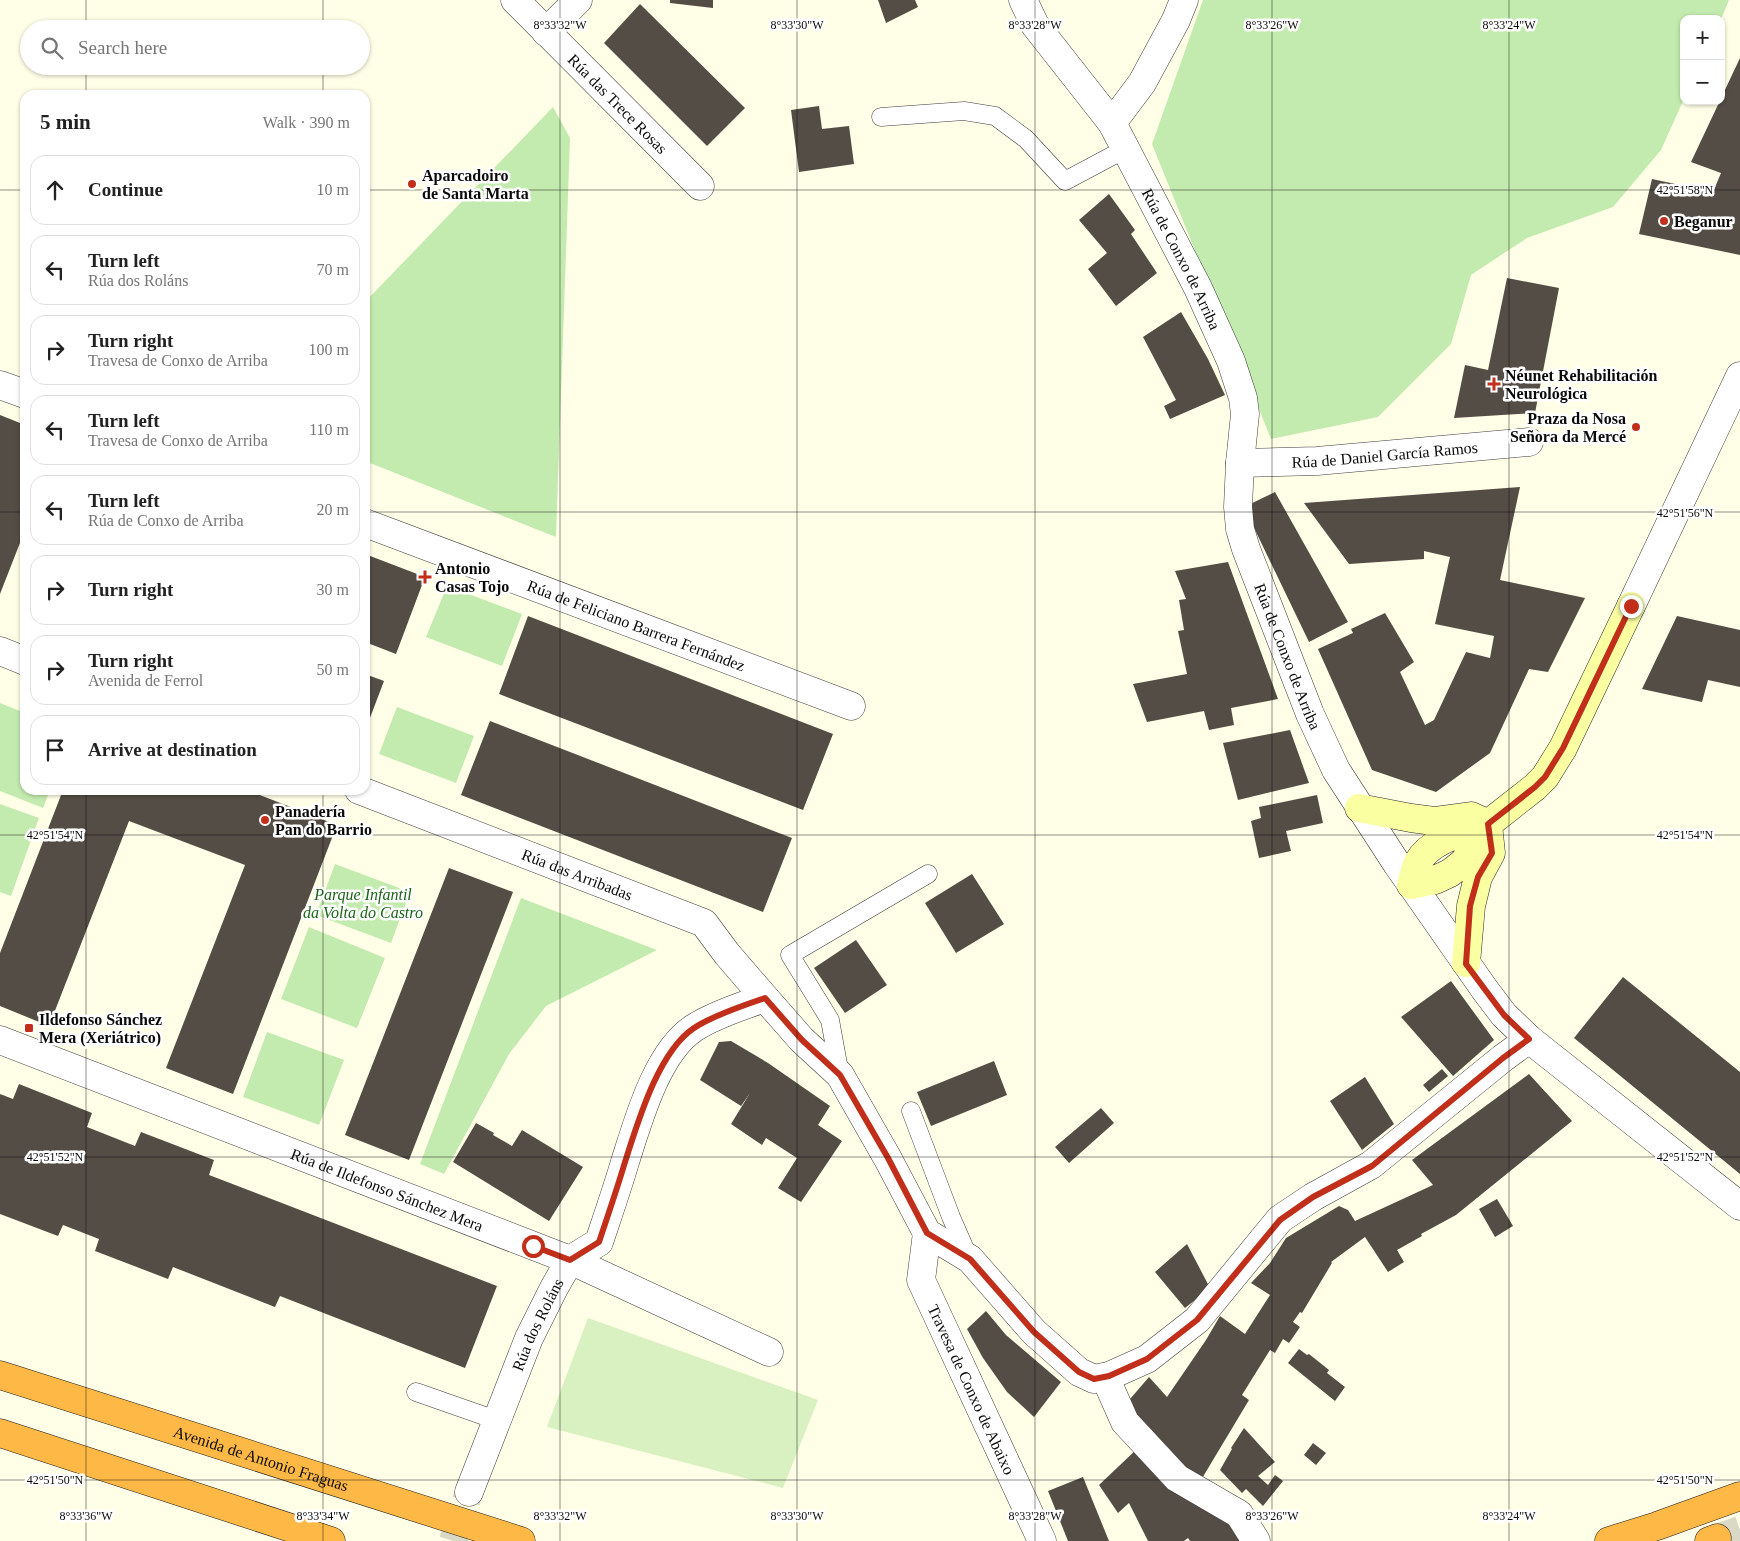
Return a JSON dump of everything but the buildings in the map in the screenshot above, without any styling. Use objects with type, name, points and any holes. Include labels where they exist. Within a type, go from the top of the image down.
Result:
[{"type":"highway","name":"Avenida de Antonio Fraguas","points":[[0,1374],[521,1541]]},
{"type":"highway","points":[[0,1433],[331,1541]]},
{"type":"highway","points":[[1609,1541],[1737,1497]]},
{"type":"street","name":"Rúa das Trece Rosas","points":[[515,0],[700,186]]},
{"type":"street","points":[[546,32],[578,0]]},
{"type":"street","name":"Rúa de Conxo de Arriba","points":[[1023,0],[1035,25],[1112,123],[1198,288],[1231,361],[1243,398],[1245,414],[1238,507],[1240,529],[1246,549],[1327,753],[1345,787],[1466,964],[1504,1015],[1529,1039],[1740,1206]]},
{"type":"street","points":[[1112,123],[1142,83],[1176,20],[1184,0]]},
{"type":"street","points":[[1411,884],[1418,862],[1433,847],[1439,842],[1488,824],[1535,787],[1552,766],[1631,606],[1740,376]]},
{"type":"street","points":[[0,385],[20,392]]},
{"type":"street","name":"Rúa de Daniel García Ramos","points":[[1240,463],[1317,461],[1529,442]]},
{"type":"street","name":"Rúa de Feliciano Barrera Fernández","points":[[370,525],[851,706]]},
{"type":"street","points":[[0,651],[20,658]]},
{"type":"street","name":"Rúa das Arribadas","points":[[370,794],[704,923],[727,954],[802,1040],[840,1075],[888,1158],[927,1233]]},
{"type":"street","points":[[1359,808],[1434,821],[1470,816],[1488,824]]},
{"type":"street","points":[[1466,964],[1470,906],[1478,877],[1492,853],[1488,824]]},
{"type":"street","name":"Rúa dos Roláns","points":[[469,1492],[529,1338],[570,1260],[599,1242],[645,1102],[670,1053],[694,1027],[740,1006],[765,998]]},
{"type":"street","points":[[927,1233],[970,1259],[1034,1332],[1079,1372],[1094,1379],[1105,1377],[1147,1359],[1197,1320],[1280,1220],[1313,1197],[1372,1166],[1503,1058],[1529,1039]]},
{"type":"street","name":"Rúa de Ildefonso Sánchez Mera","points":[[0,1040],[570,1260],[768,1352]]},
{"type":"street","name":"Travesa de Conxo de Abaixo","points":[[927,1233],[921,1280],[1042,1541]]},
{"type":"street","points":[[1105,1377],[1125,1422],[1177,1478],[1239,1514],[1256,1541]]},
{"type":"lane","points":[[881,116],[964,111],[995,116],[1026,139],[1065,181],[1126,149]]},
{"type":"lane","points":[[840,1075],[830,1020],[790,955],[928,874]]},
{"type":"lane","points":[[911,1111],[951,1217],[970,1259]]},
{"type":"lane","points":[[416,1392],[496,1420]]},
{"type":"green space","points":[[1203,0],[1729,0],[1723,15],[1680,15],[1681,105],[1661,150],[1613,207],[1527,238],[1471,275],[1451,344],[1378,417],[1271,439],[1152,144]]},
{"type":"green space","points":[[553,107],[570,138],[556,537],[370,463],[370,297]]},
{"type":"green space","points":[[447,586],[522,614],[502,666],[426,637]]},
{"type":"green space","points":[[0,703],[20,711],[20,795],[48,795],[43,808],[0,791]]},
{"type":"green space","points":[[397,707],[474,736],[456,783],[379,754]]},
{"type":"green space","points":[[0,804],[39,818],[11,896],[0,892]]},
{"type":"green space","name":"Parque Infantil da Volta do Castro","points":[[335,864],[410,892],[391,943],[316,915]]},
{"type":"green space","points":[[521,898],[657,950],[546,1006],[509,1054],[444,1174],[420,1164]]},
{"type":"green space","points":[[309,927],[385,958],[357,1028],[281,999]]},
{"type":"green space","points":[[267,1032],[344,1060],[319,1125],[243,1097]]},
{"type":"green space","points":[[588,1318],[818,1400],[783,1488],[547,1427]]},
{"type":"tunnel","points":[[453,1541],[469,1492]]},
{"type":"tunnel","points":[[1717,1538],[1740,1530]]},
{"type":"place","name":"Aparcadoiro de Santa Marta","points":[[412,184]]},
{"type":"place","name":"Beganur","points":[[1664,221]]},
{"type":"place","name":"Néunet Rehabilitación Neurológica","points":[[1494,384]]},
{"type":"place","name":"Praza da Nosa Señora da Mercé","points":[[1636,427]]},
{"type":"place","name":"Antonio Casas Tojo","points":[[425,577]]},
{"type":"place","name":"Panadería Pan do Barrio","points":[[265,820]]},
{"type":"place","name":"Ildefonso Sánchez Mera (Xeriátrico)","points":[[29,1028]]},
{"type":"route","points":[[533,1246],[570,1260],[599,1242],[645,1102],[670,1053],[694,1027],[740,1006],[765,998],[802,1040],[840,1075],[888,1158],[927,1233],[970,1259],[1034,1332],[1079,1372],[1094,1379],[1109,1376],[1147,1359],[1197,1320],[1280,1220],[1313,1197],[1372,1166],[1503,1058],[1529,1039],[1504,1015],[1466,964],[1470,906],[1478,877],[1492,853],[1488,824],[1545,777],[1563,748],[1631,606]]}]
